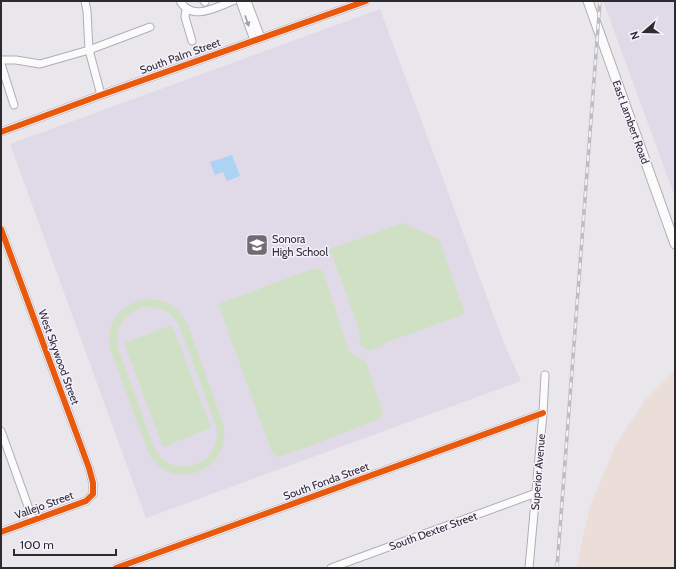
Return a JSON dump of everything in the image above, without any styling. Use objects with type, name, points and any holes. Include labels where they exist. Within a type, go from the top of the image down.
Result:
[{"type":"main road","name":"East Lambert Road","points":[[588,1],[675,244]]},
{"type":"street","points":[[86,1],[88,50],[101,95]]},
{"type":"street","points":[[180,1],[186,9],[200,13],[233,1]]},
{"type":"street","points":[[240,1],[258,39]]},
{"type":"street","points":[[247,1],[258,39]]},
{"type":"street","name":"South Palm Street","points":[[1,132],[366,1]]},
{"type":"street","points":[[186,9],[185,17],[192,41]]},
{"type":"street","points":[[1,60],[16,60],[40,64],[88,50],[150,27]]},
{"type":"street","points":[[1,64],[14,105]]},
{"type":"street","name":"West Skywood Street","points":[[1,229],[89,468],[94,483],[93,494]]},
{"type":"street","name":"Superior Avenue","points":[[529,568],[545,375]]},
{"type":"street","name":"South Fonda Street","points":[[116,568],[543,413]]},
{"type":"street","points":[[1,431],[33,520]]},
{"type":"street","name":"South Dexter Street","points":[[330,568],[536,493]]},
{"type":"street","name":"Vallejo Street","points":[[1,532],[86,500],[93,494]]},
{"type":"shaded area","points":[[603,1],[675,1],[675,197]]},
{"type":"shaded area","name":"Sonora High School","points":[[380,9],[505,346],[521,381],[146,518],[10,144]]},
{"type":"shaded area","points":[[675,370],[675,568],[576,568],[590,506],[616,444],[646,399]]},
{"type":"green space","points":[[403,223],[439,239],[465,314],[385,343],[383,346],[369,351],[362,347],[359,337],[360,333],[330,249]]},
{"type":"green space","points":[[315,268],[323,271],[349,352],[366,362],[383,413],[381,418],[308,447],[278,457],[272,453],[218,304]]},
{"type":"green space","points":[[149,299],[168,303],[173,306],[185,319],[224,426],[221,450],[212,463],[199,472],[191,474],[174,474],[163,469],[153,460],[149,454],[110,349],[110,330],[113,322],[123,309],[139,301]],"holes":[[[144,307],[155,307],[169,313],[179,325],[216,427],[217,438],[213,449],[204,460],[192,466],[185,467],[171,464],[165,461],[156,451],[118,348],[117,340],[122,322],[131,313]]]},
{"type":"green space","points":[[172,325],[211,428],[163,447],[124,343]]},
{"type":"water","points":[[232,155],[240,176],[227,181],[223,172],[215,175],[210,162]]},
{"type":"railway","points":[[557,568],[600,1]]},
{"type":"cycle path","points":[[1,132],[366,1]]},
{"type":"cycle path","points":[[1,229],[89,468],[93,483],[93,494],[86,501],[1,532]]},
{"type":"cycle path","points":[[116,568],[543,413]]},
{"type":"place","name":"Sonora High School","points":[[257,245]]}]
